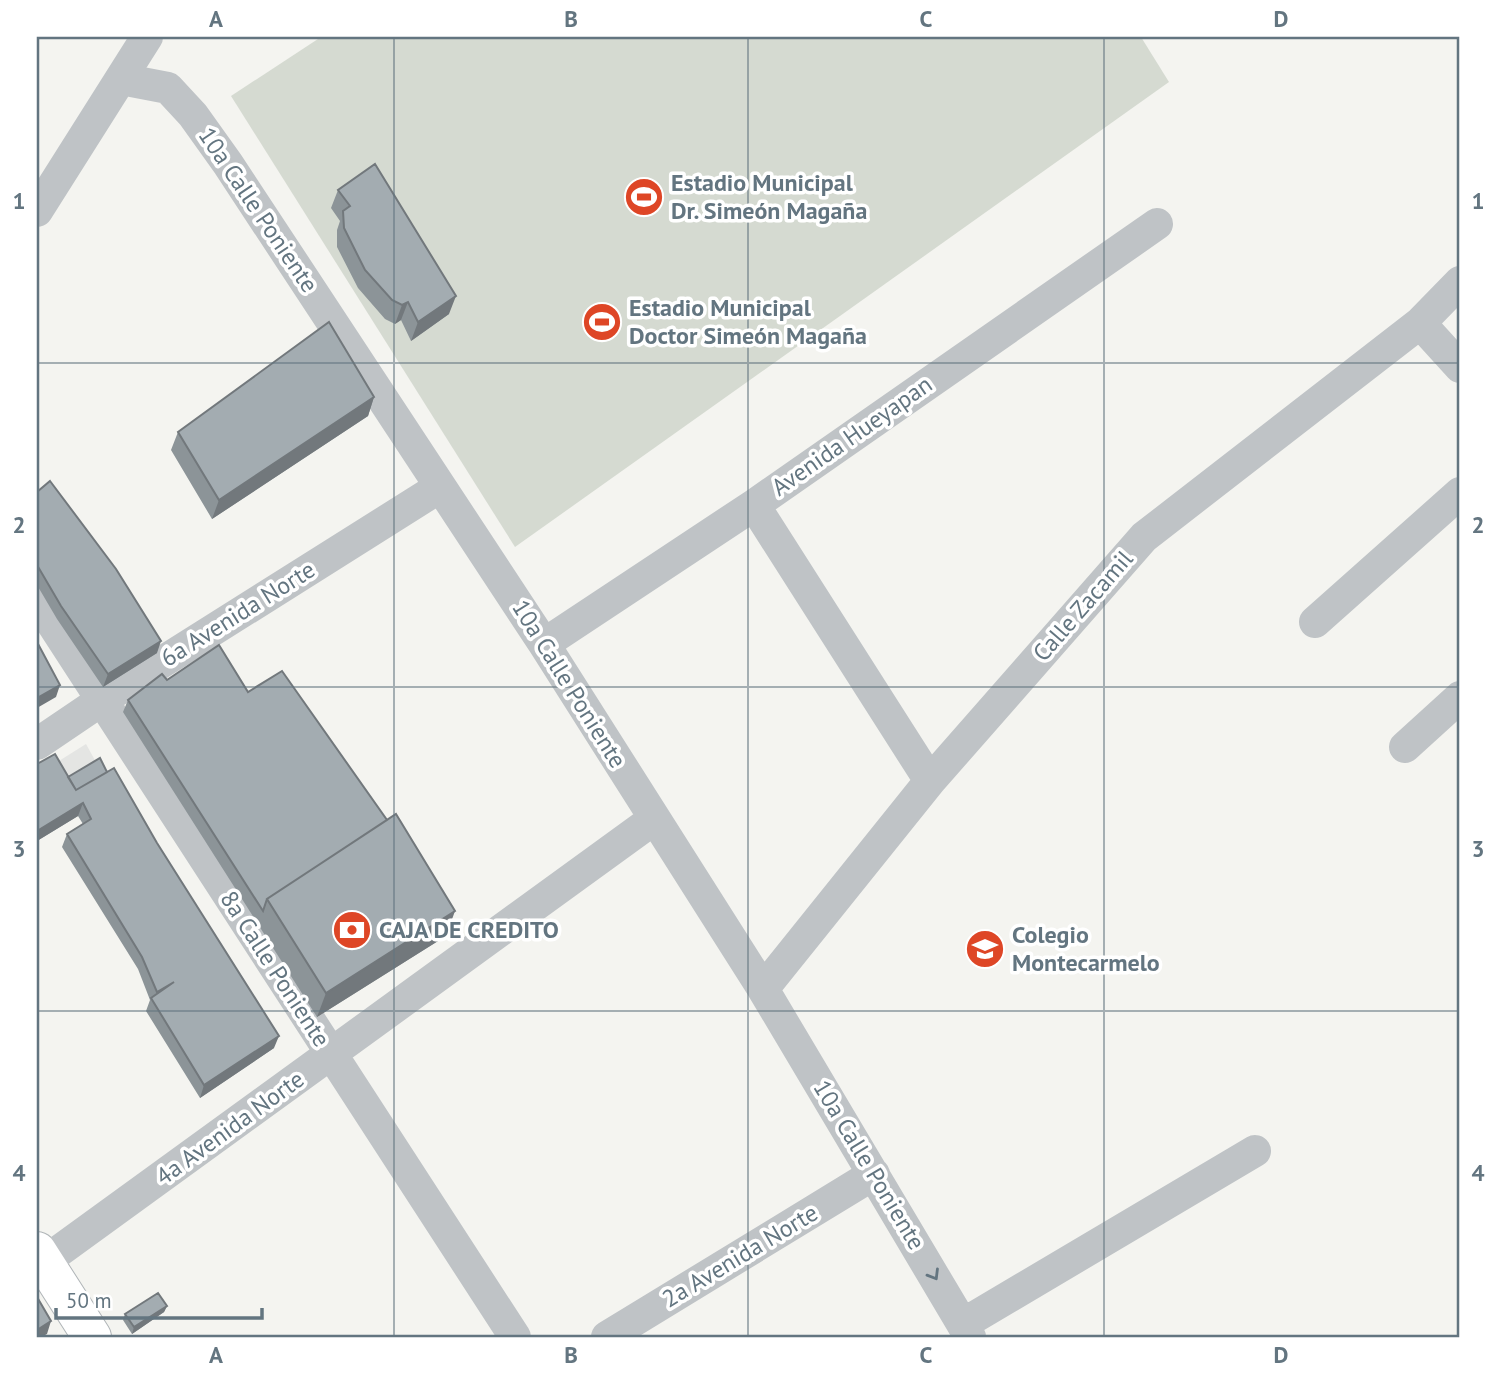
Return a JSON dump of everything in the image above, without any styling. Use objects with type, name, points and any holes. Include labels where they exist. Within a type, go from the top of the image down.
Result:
[{"type":"main road","points":[[40,1257],[92,1337]]},
{"type":"street","points":[[37,211],[147,37]]},
{"type":"street","name":"10a Calle Poniente","points":[[121,79],[168,88],[193,115],[334,323],[544,644],[764,989],[966,1331]]},
{"type":"street","name":"Avenida Hueyapan","points":[[544,644],[754,505],[1157,224]]},
{"type":"street","name":"Calle Zacamil","points":[[764,989],[930,781],[1144,537],[1420,323],[1460,282]]},
{"type":"street","points":[[1420,323],[1460,368]]},
{"type":"street","name":"6a Avenida Norte","points":[[37,744],[102,700],[440,487]]},
{"type":"street","points":[[1315,622],[1460,493]]},
{"type":"street","points":[[754,505],[930,781]]},
{"type":"street","name":"8a Calle Poniente","points":[[37,600],[515,1337]]},
{"type":"street","points":[[1405,747],[1460,697]]},
{"type":"street","name":"4a Avenida Norte","points":[[40,1257],[331,1055],[654,819]]},
{"type":"street","points":[[966,1331],[1255,1151]]},
{"type":"street","name":"2a Avenida Norte","points":[[607,1337],[874,1174]]},
{"type":"shaded area","name":"Estadio Municipal Doctor Simeón Magaña","points":[[321,37],[1141,37],[1169,82],[515,547],[231,96]]},
{"type":"shaded area","points":[[86,744],[97,764],[62,786],[51,766]]},
{"type":"building","points":[[375,164],[456,296],[418,322],[408,302],[402,305],[392,300],[365,270],[344,228],[343,211],[350,206],[338,190]]},
{"type":"building","points":[[329,322],[374,397],[219,500],[178,432]]},
{"type":"building","points":[[50,481],[116,569],[161,641],[108,674],[61,606],[37,565],[37,492]]},
{"type":"building","points":[[37,642],[60,685],[37,698]]},
{"type":"building","points":[[219,645],[248,692],[282,671],[387,820],[267,899],[263,911],[128,700],[162,674],[167,680]]},
{"type":"building","points":[[55,754],[76,790],[114,768],[157,843],[279,1036],[204,1085],[151,998],[174,982],[157,992],[142,957],[67,834],[91,819],[83,803],[37,831],[37,764]]},
{"type":"building","points":[[100,758],[107,772],[76,790],[68,777]]},
{"type":"building","name":"CAJA DE CREDITO","points":[[396,814],[455,911],[326,993],[267,899]]},
{"type":"building","points":[[158,1293],[167,1306],[134,1327],[125,1314]]},
{"type":"building","points":[[37,1297],[51,1321],[37,1330]]},
{"type":"place","name":"Estadio Municipal Dr. Simeón Magaña","points":[[644,197]]},
{"type":"place","name":"Estadio Municipal Doctor Simeón Magaña","points":[[602,322]]},
{"type":"place","name":"CAJA DE CREDITO","points":[[352,930]]},
{"type":"place","name":"Colegio Montecarmelo","points":[[985,949]]}]
